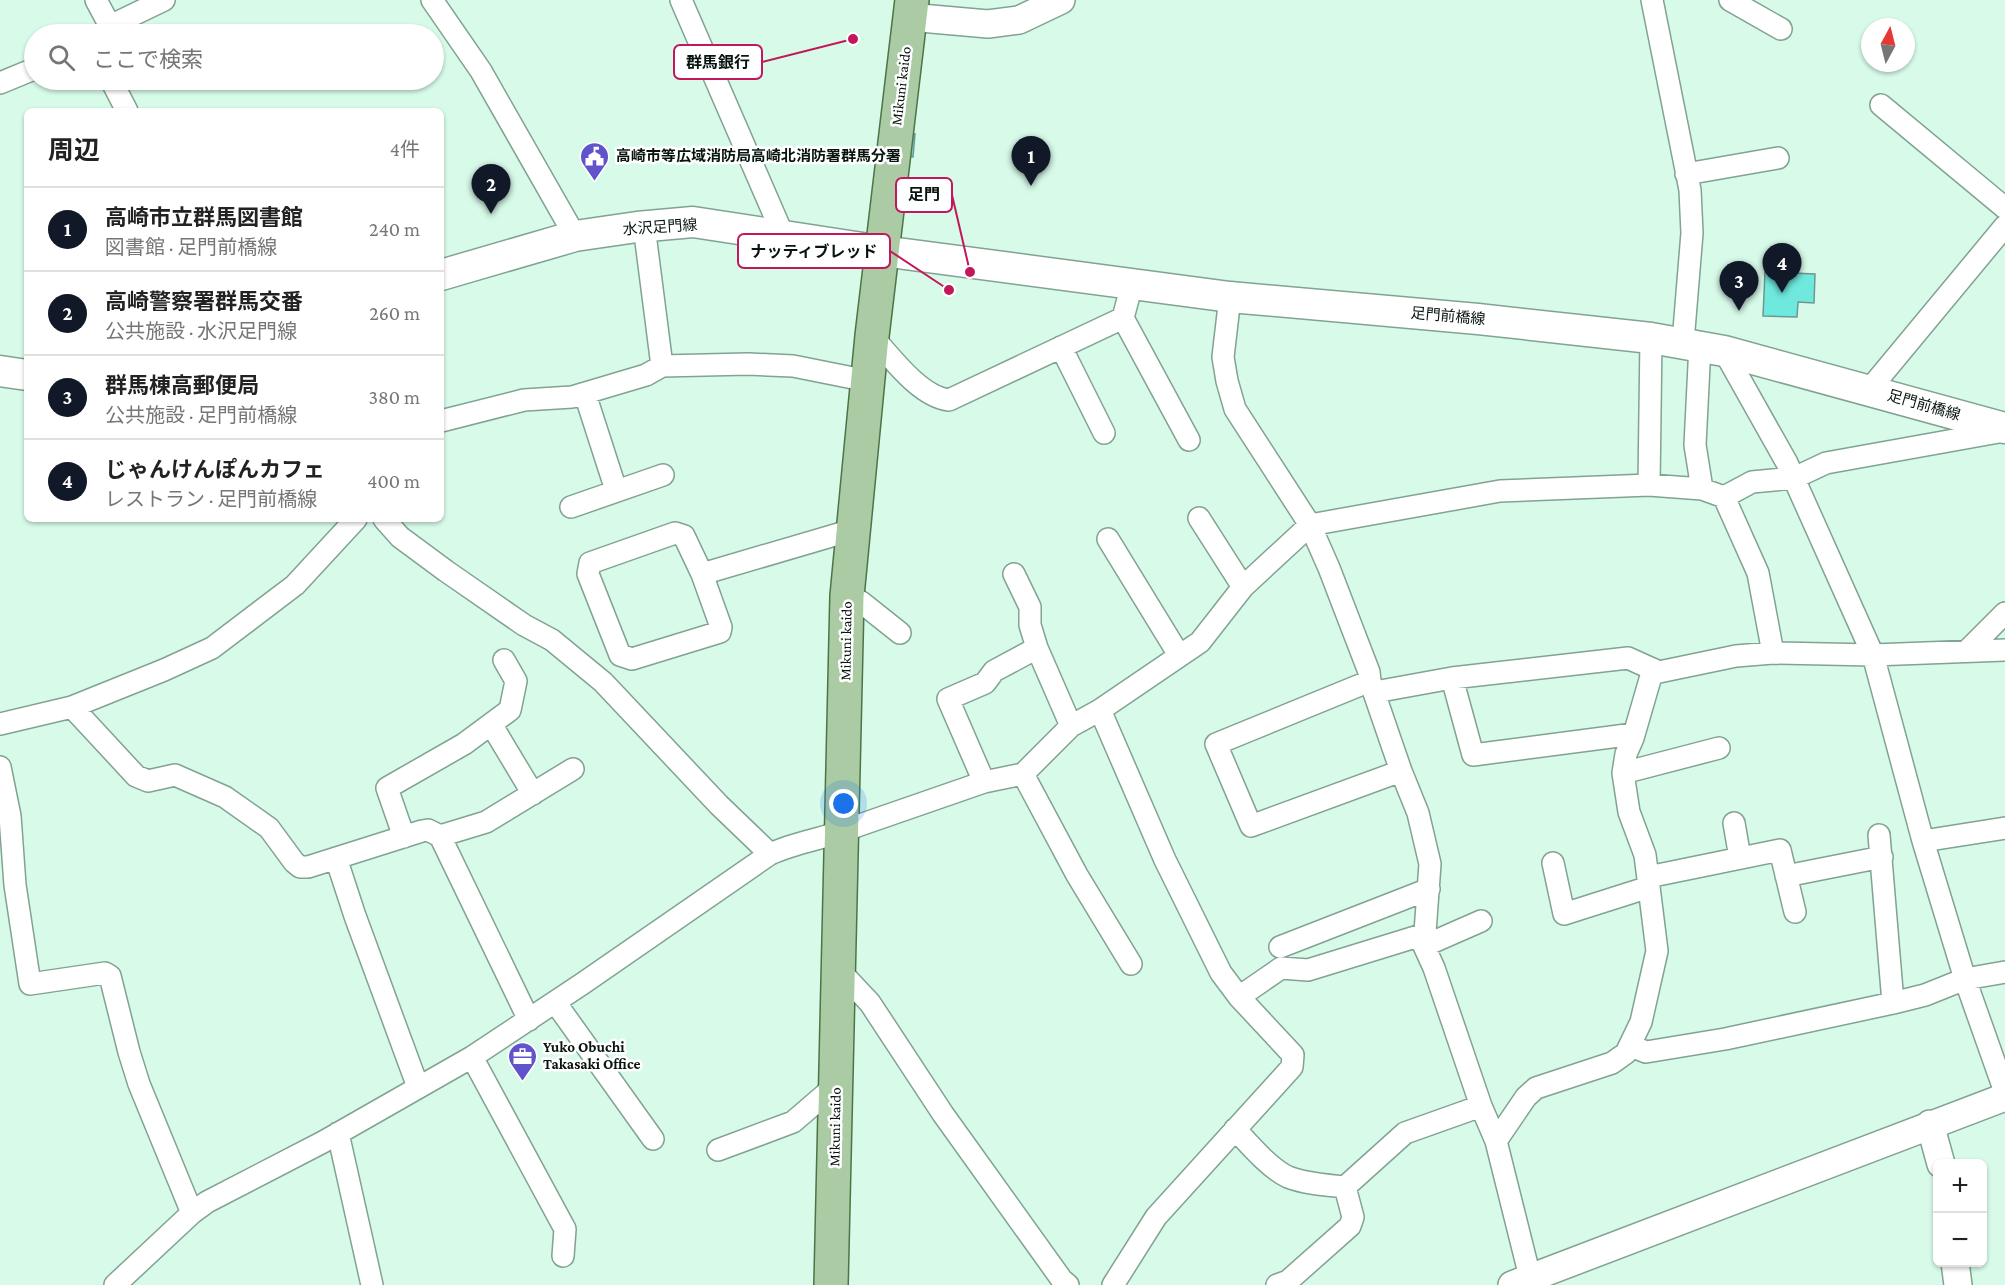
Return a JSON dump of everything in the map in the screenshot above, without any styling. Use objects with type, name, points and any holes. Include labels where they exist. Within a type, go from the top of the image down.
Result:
[{"type":"main road","name":"Mikuni kaido","points":[[831,1285],[847,596],[872,336],[911,9]]},
{"type":"main road","name":"水沢足門線","points":[[444,274],[575,236],[644,226],[693,222],[882,251]]},
{"type":"main road","name":"足門前橋線","points":[[882,251],[1230,297],[1478,319],[1652,338],[1702,346],[2005,429]]},
{"type":"main road","points":[[0,371],[24,375]]},
{"type":"street","points":[[96,0],[104,24]]},
{"type":"street","points":[[118,24],[164,0]]},
{"type":"street","points":[[681,0],[783,235]]},
{"type":"street","points":[[911,9],[988,24],[1019,20],[1061,0]]},
{"type":"street","points":[[1652,0],[1690,190],[1702,346],[1695,445],[1702,489]]},
{"type":"street","points":[[1730,0],[1781,29]]},
{"type":"street","points":[[441,2],[575,236]]},
{"type":"street","points":[[0,83],[24,73]]},
{"type":"street","points":[[116,90],[125,108]]},
{"type":"street","points":[[1881,105],[2005,208]]},
{"type":"street","points":[[1686,174],[1778,158]]},
{"type":"street","points":[[644,226],[662,366]]},
{"type":"street","points":[[1869,390],[2005,226]]},
{"type":"street","points":[[1132,284],[1123,318],[1189,440]]},
{"type":"street","points":[[1230,297],[1223,357],[1235,409],[1310,525],[1369,672],[1401,771],[1418,813],[1430,864],[1425,940],[1480,1106],[1496,1141],[1525,1282],[2005,1097]]},
{"type":"street","points":[[872,336],[921,388],[939,399],[949,400],[1123,318]]},
{"type":"street","points":[[1649,485],[1652,338]]},
{"type":"street","points":[[1702,346],[1787,463],[1873,655],[1923,841],[1965,979],[2005,1092]]},
{"type":"street","points":[[1061,347],[1104,434]]},
{"type":"street","points":[[444,420],[524,400],[585,394],[646,375],[662,366],[748,364],[792,366],[868,381]]},
{"type":"street","points":[[585,394],[616,490]]},
{"type":"street","points":[[1724,497],[1752,482],[1794,478],[1826,463],[2005,429]]},
{"type":"street","points":[[571,507],[663,475]]},
{"type":"street","points":[[115,1285],[192,1213],[207,1202],[338,1133],[472,1057],[770,854],[842,832],[856,825],[984,782],[1023,774],[1071,726],[1100,710],[1200,642],[1243,587],[1310,525],[1500,491],[1649,485],[1702,489],[1724,497],[1758,573],[1773,653]]},
{"type":"street","points":[[1199,518],[1243,587]]},
{"type":"street","points":[[0,724],[72,707],[212,648],[295,585],[353,522]]},
{"type":"street","points":[[387,522],[400,537],[446,572],[524,625],[552,640],[603,682],[719,805],[770,854]]},
{"type":"street","points":[[702,574],[852,530]]},
{"type":"street","points":[[675,533],[684,536],[702,574],[721,627],[720,632],[632,658],[620,655],[588,574],[590,563],[675,533]]},
{"type":"street","points":[[1108,539],[1179,655]]},
{"type":"street","points":[[1014,574],[1030,607],[1030,626],[1037,648],[1071,726]]},
{"type":"street","points":[[847,596],[861,602],[900,633]]},
{"type":"street","points":[[1967,651],[2005,613]]},
{"type":"street","points":[[984,782],[948,699],[985,683],[994,671],[1037,648]]},
{"type":"street","points":[[1401,771],[1251,826],[1216,744],[1373,687],[1628,658],[1659,672],[1736,656],[1773,653],[1873,655],[2005,650]]},
{"type":"street","points":[[404,837],[387,788],[464,744],[510,710],[516,681],[504,660]]},
{"type":"street","points":[[1496,1141],[1526,1097],[1536,1088],[1612,1063],[1626,1053],[1631,1046],[1641,1022],[1657,951],[1645,855],[1629,812],[1623,773],[1626,754],[1653,669]]},
{"type":"street","points":[[1452,678],[1473,755],[1634,734]]},
{"type":"street","points":[[72,707],[136,776],[148,781],[175,775],[225,797],[269,828],[300,867],[308,867],[428,830],[440,836],[529,1020]]},
{"type":"street","points":[[1100,710],[1196,925],[1221,973],[1239,997],[1293,1055],[1292,1067],[1156,1217],[1113,1285]]},
{"type":"street","points":[[491,724],[533,794]]},
{"type":"street","points":[[1623,773],[1719,748]]},
{"type":"street","points":[[0,767],[10,816],[15,885],[30,984],[105,973],[110,976],[139,1084],[192,1213]]},
{"type":"street","points":[[440,836],[486,822],[573,769]]},
{"type":"street","points":[[1023,774],[1077,875],[1131,964]]},
{"type":"street","points":[[1734,823],[1740,858]]},
{"type":"street","points":[[1923,841],[2005,828]]},
{"type":"street","points":[[1879,835],[1893,1003]]},
{"type":"street","points":[[1553,863],[1564,914],[1648,882],[1780,850],[1795,912]]},
{"type":"street","points":[[1786,876],[1882,857]]},
{"type":"street","points":[[336,858],[418,1087]]},
{"type":"street","points":[[1280,947],[1429,890]]},
{"type":"street","points":[[1239,997],[1281,968],[1308,970],[1425,940],[1481,921]]},
{"type":"street","points":[[838,970],[870,1003],[943,1114],[1062,1280],[1068,1285]]},
{"type":"street","points":[[1631,1046],[1646,1052],[1725,1040],[1893,1003],[1925,995],[1965,979],[2005,972]]},
{"type":"street","points":[[555,1002],[653,1139]]},
{"type":"street","points":[[472,1057],[565,1229],[563,1256]]},
{"type":"street","points":[[718,1150],[793,1122],[836,1085]]},
{"type":"street","points":[[1235,1129],[1263,1158],[1287,1176],[1310,1183],[1345,1187],[1405,1133],[1480,1106]]},
{"type":"street","points":[[1930,1124],[1940,1159]]},
{"type":"street","points":[[338,1133],[372,1285]]},
{"type":"street","points":[[1277,1285],[1288,1281],[1350,1226],[1353,1217],[1345,1187]]},
{"type":"street","points":[[1956,1267],[1958,1285]]},
{"type":"building","points":[[909,133],[915,134],[913,157],[906,156]]},
{"type":"building","points":[[1765,272],[1815,274],[1814,303],[1798,302],[1797,317],[1763,316]]},
{"type":"place","name":"群馬銀行","points":[[853,39]]},
{"type":"place","name":"高崎市等広域消防局高崎北消防署群馬分署","points":[[595,182]]},
{"type":"place","name":"高崎市立群馬図書館","points":[[1031,186]]},
{"type":"place","name":"高崎警察署群馬交番","points":[[491,214]]},
{"type":"place","name":"足門","points":[[970,272]]},
{"type":"place","name":"ナッティブレッド","points":[[949,290]]},
{"type":"place","name":"じゃんけんぽんカフェ","points":[[1782,293]]},
{"type":"place","name":"群馬棟高郵便局","points":[[1739,311]]},
{"type":"place","name":"Yuko Obuchi Takasaki Office","points":[[522,1082]]}]
